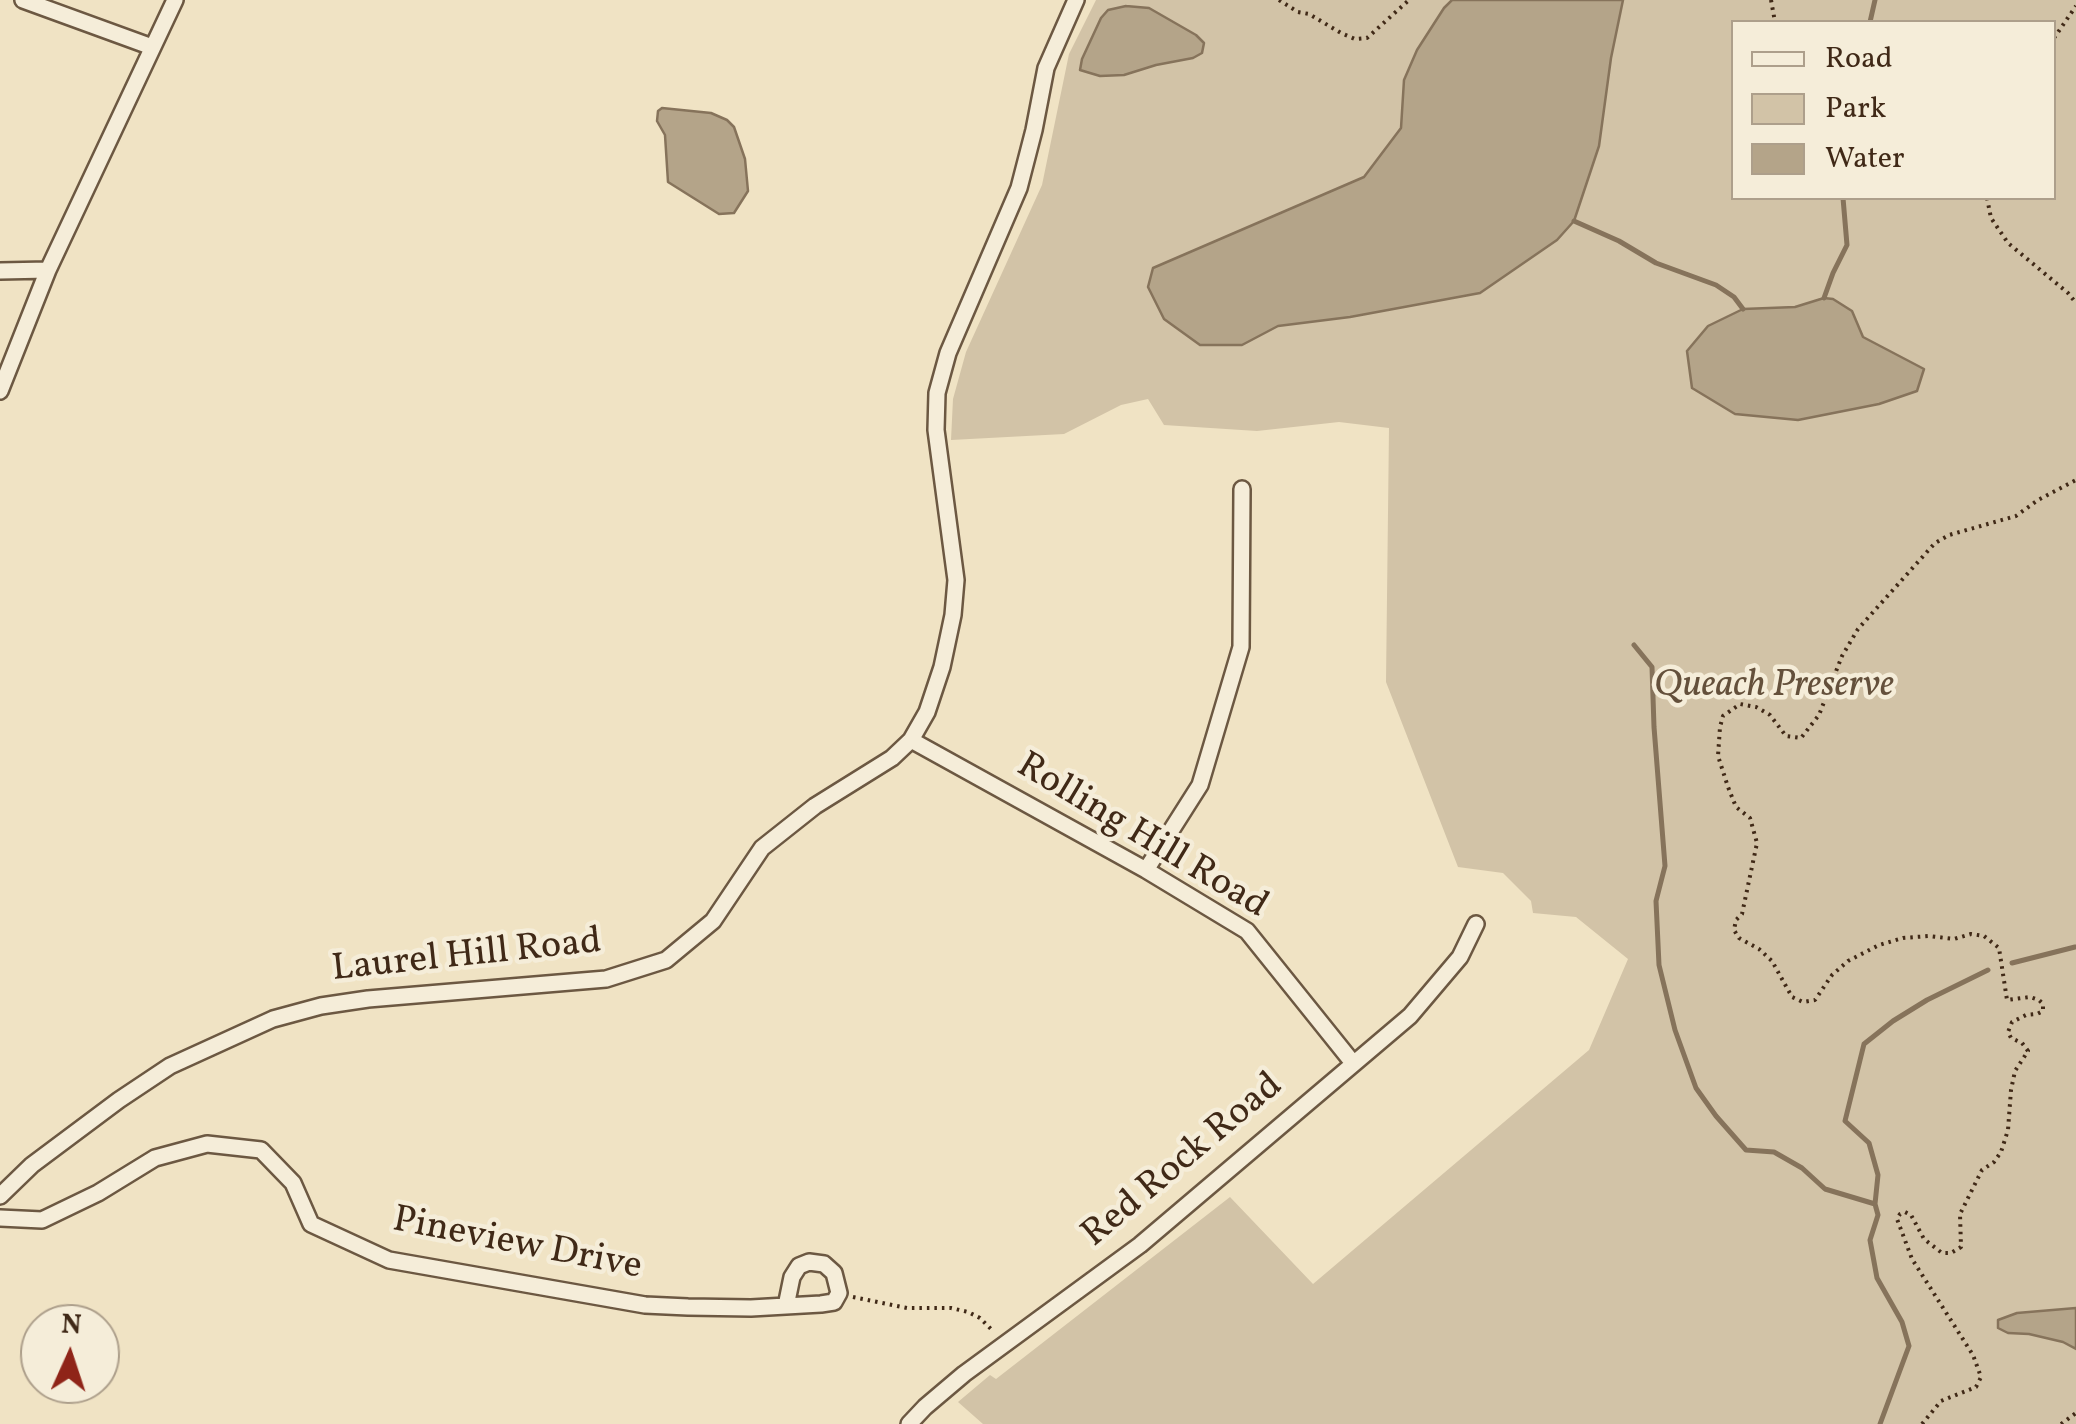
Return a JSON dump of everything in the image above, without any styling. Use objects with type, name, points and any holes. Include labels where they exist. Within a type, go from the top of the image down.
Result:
[{"type":"street","points":[[23,0],[152,48]]},
{"type":"street","points":[[0,391],[48,270],[174,0]]},
{"type":"street","name":"Laurel Hill Road","points":[[0,1196],[32,1165],[144,1082],[273,1019],[368,999],[606,979],[666,960],[713,921],[762,848],[815,806],[892,758],[911,740],[942,667],[956,580],[936,430],[937,393],[948,353],[1020,188],[1046,68],[1076,0]]},
{"type":"street","points":[[0,270],[48,270]]},
{"type":"street","points":[[1146,870],[1200,786],[1241,648],[1242,489]]},
{"type":"street","name":"Rolling Hill Road","points":[[911,740],[1146,870],[1247,931],[1353,1063]]},
{"type":"street","name":"Red Rock Road","points":[[909,1424],[964,1374],[1140,1246],[1410,1016],[1460,956],[1476,924]]},
{"type":"street","name":"Pineview Drive","points":[[0,1218],[42,1220],[98,1193],[154,1158],[207,1144],[261,1150],[293,1183],[311,1224],[389,1260],[645,1305],[786,1306],[834,1302],[839,1293]]},
{"type":"street","points":[[786,1306],[792,1277],[799,1266],[809,1262],[824,1264],[834,1272],[839,1293]]},
{"type":"path","points":[[1279,0],[1355,39],[1367,38],[1409,0]]},
{"type":"path","points":[[2056,35],[2076,6]]},
{"type":"path","points":[[1986,200],[1991,218],[2008,243],[2076,303]]},
{"type":"path","points":[[1922,1424],[1941,1401],[1976,1386],[1981,1376],[1973,1356],[1912,1259],[1897,1220],[1904,1212],[1911,1215],[1924,1240],[1942,1252],[1951,1253],[1960,1246],[1960,1214],[1982,1170],[2001,1152],[2008,1130],[2010,1090],[2028,1050],[2008,1032],[2012,1022],[2043,1010],[2042,1004],[2030,997],[2007,1000],[1999,948],[1984,936],[1971,934],[1954,939],[1904,938],[1879,946],[1848,960],[1815,1000],[1802,1002],[1792,996],[1772,961],[1739,938],[1734,930],[1742,914],[1756,843],[1750,818],[1736,807],[1718,756],[1720,726],[1723,716],[1740,704],[1756,707],[1770,715],[1786,736],[1800,738],[1820,715],[1842,656],[1858,629],[1935,543],[2016,516],[2076,480]]},
{"type":"path","points":[[839,1293],[896,1306],[968,1312],[988,1324],[1004,1346]]},
{"type":"path","points":[[2062,1424],[2076,1413]]},
{"type":"green space","name":"Queach Preserve","points":[[1096,0],[2076,0],[2076,1424],[983,1424],[958,1402],[990,1375],[996,1379],[1230,1197],[1313,1284],[1589,1050],[1628,959],[1576,917],[1533,913],[1531,901],[1503,873],[1458,867],[1386,682],[1389,428],[1339,422],[1257,431],[1164,425],[1148,399],[1121,405],[1064,434],[951,440],[953,399],[966,352],[1042,185],[1069,54]]},
{"type":"water","points":[[1452,0],[1623,0],[1599,146],[1574,221],[1557,240],[1480,293],[1278,326],[1242,345],[1200,345],[1164,319],[1148,287],[1153,268],[1364,177],[1401,128],[1404,80],[1417,50]]},
{"type":"water","points":[[1126,6],[1149,8],[1196,35],[1204,43],[1202,53],[1124,75],[1100,76],[1080,70],[1101,18],[1108,10]]},
{"type":"water","points":[[662,108],[711,113],[734,127],[745,159],[748,191],[734,213],[719,214],[668,182],[665,135],[657,121]]},
{"type":"water","points":[[1824,298],[1852,311],[1863,337],[1924,369],[1917,391],[1879,404],[1798,420],[1735,414],[1692,388],[1687,351],[1708,326],[1743,309],[1795,307]]},
{"type":"water","points":[[2076,1308],[2076,1349],[2063,1342],[1998,1328],[1998,1320],[2017,1313]]},
{"type":"waterway","points":[[1870,20],[1875,0]]},
{"type":"waterway","points":[[1824,298],[1847,245],[1843,200]]},
{"type":"waterway","points":[[1574,221],[1656,263],[1716,285],[1743,309]]},
{"type":"waterway","points":[[1634,645],[1652,667],[1665,866],[1656,901],[1659,965],[1675,1030],[1696,1088],[1746,1150],[1774,1152],[1802,1168],[1825,1189],[1875,1204],[1878,1215],[1870,1240],[1877,1278],[1902,1322],[1909,1346],[1880,1424]]},
{"type":"waterway","points":[[2012,963],[2075,947]]},
{"type":"waterway","points":[[1875,1204],[1878,1175],[1869,1143],[1845,1121],[1864,1044],[1927,1000],[1988,970]]}]
